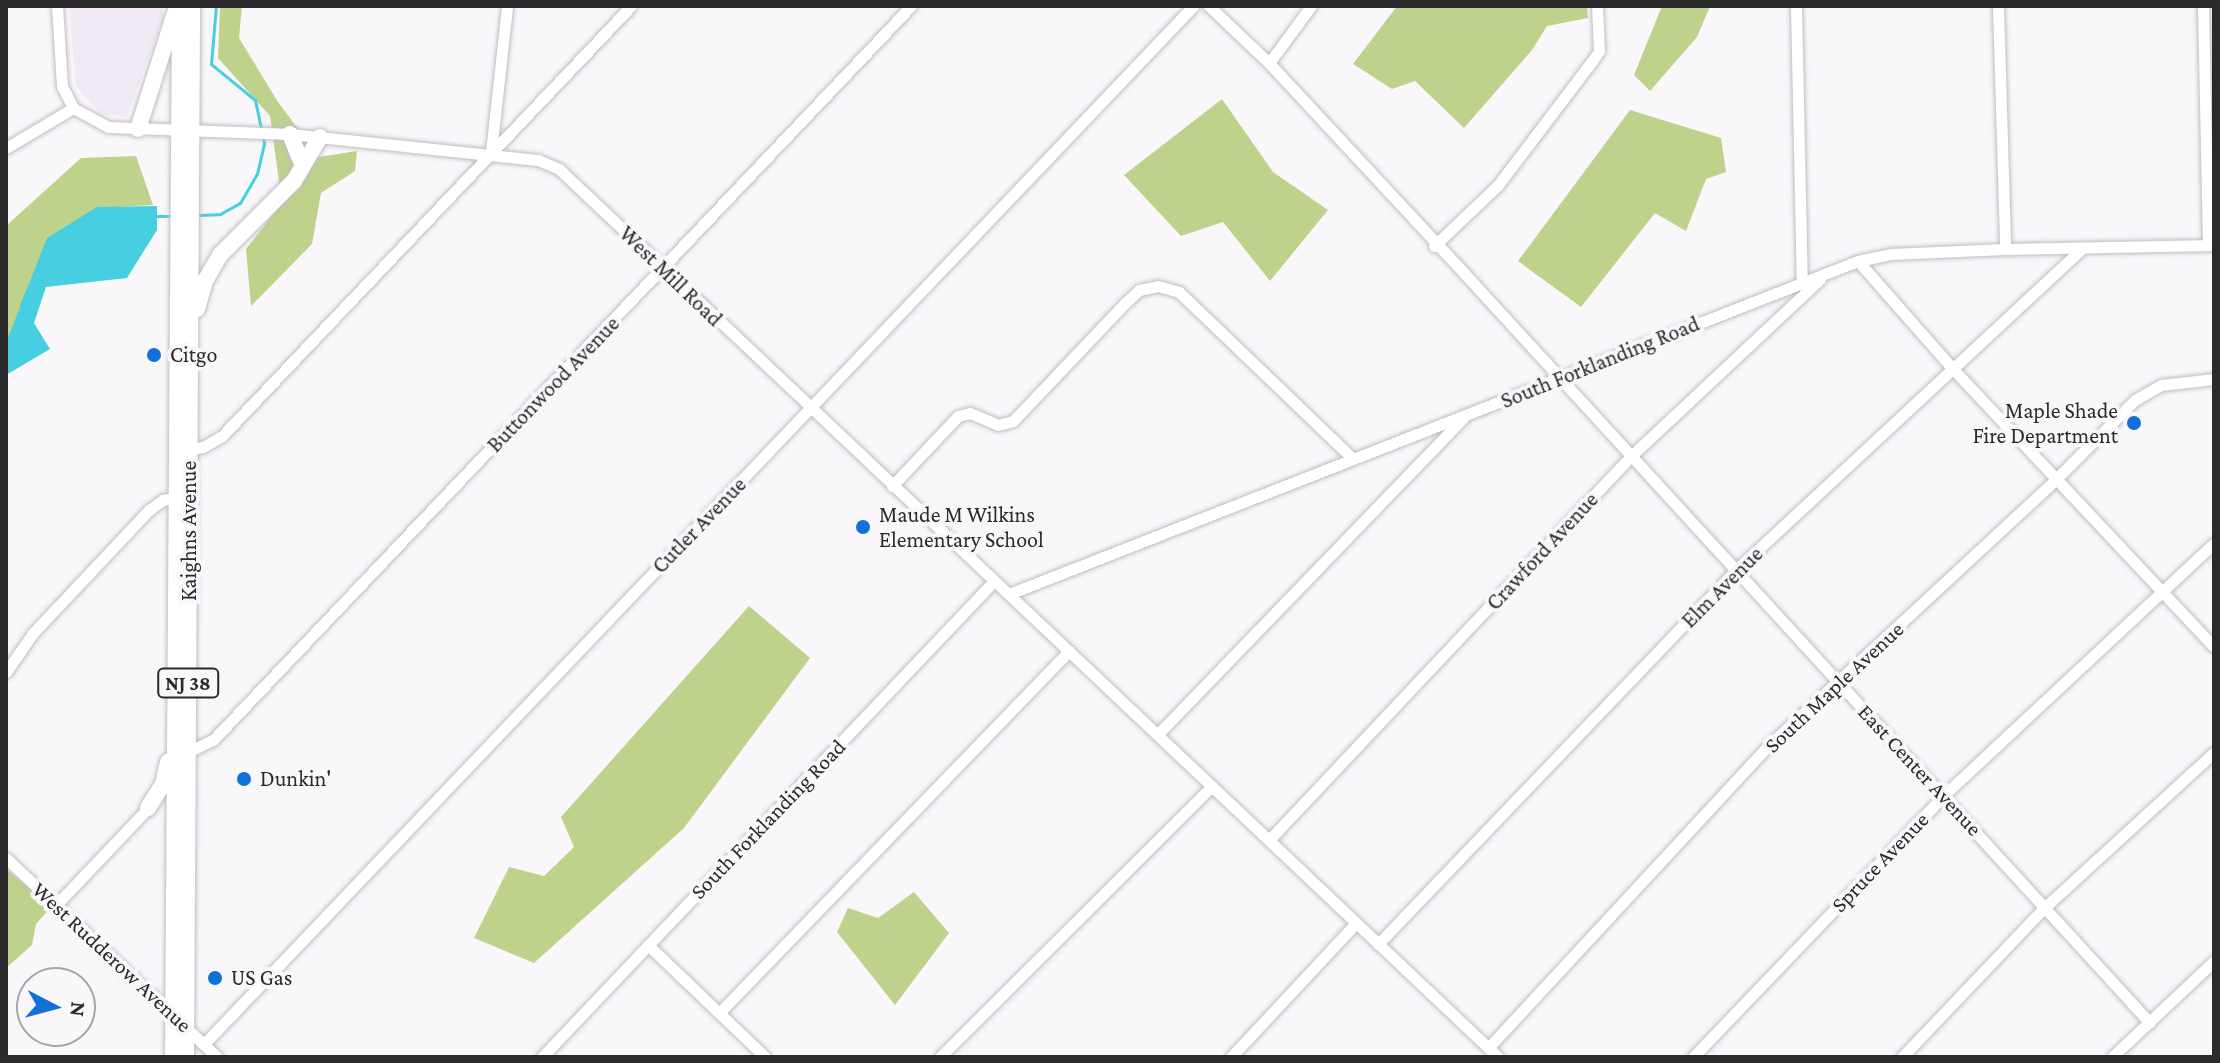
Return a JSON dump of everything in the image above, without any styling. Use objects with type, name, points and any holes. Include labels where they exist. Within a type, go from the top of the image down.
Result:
[{"type":"highway","points":[[138,129],[179,6]]},
{"type":"highway","name":"Kaighns Avenue","points":[[179,6],[186,131]]},
{"type":"highway","name":"Kaighns Avenue","points":[[173,1057],[177,497],[192,6]]},
{"type":"highway","points":[[290,134],[302,164]]},
{"type":"highway","points":[[191,338],[202,288],[216,261],[294,181],[320,137]]},
{"type":"highway","name":"Kaighns Avenue","points":[[185,224],[191,338],[186,1057]]},
{"type":"highway","points":[[148,808],[165,778],[175,717]]},
{"type":"street","points":[[6,147],[73,108],[62,86],[57,6]]},
{"type":"street","points":[[490,155],[507,6]]},
{"type":"street","points":[[190,449],[208,445],[222,436],[631,6]]},
{"type":"street","name":"Buttonwood Avenue","points":[[188,752],[213,740],[911,6]]},
{"type":"street","name":"Cutler Avenue","points":[[204,1044],[1193,6]]},
{"type":"street","name":"East Center Avenue","points":[[1209,6],[1269,63],[2150,1023]]},
{"type":"street","points":[[1269,63],[1311,6]]},
{"type":"street","points":[[1434,246],[1498,185],[1593,60],[1599,51],[1597,6]]},
{"type":"street","points":[[1796,6],[1802,283]]},
{"type":"street","points":[[1998,6],[2005,249]]},
{"type":"street","points":[[2203,6],[2210,113],[2211,245]]},
{"type":"street","name":"West Mill Road","points":[[73,108],[108,127],[272,132],[490,155],[554,165],[1498,1057]]},
{"type":"street","name":"South Forklanding Road","points":[[1009,594],[1858,261],[1891,254],[2211,245]]},
{"type":"street","name":"Elm Avenue","points":[[1378,944],[1736,570],[2083,248]]},
{"type":"street","points":[[1858,261],[1953,369],[2164,589],[2214,647]]},
{"type":"street","name":"Crawford Avenue","points":[[1269,840],[1630,457],[1826,273]]},
{"type":"street","points":[[892,486],[958,416],[970,413],[998,425],[1013,421],[1139,290],[1158,286],[1179,292],[1352,458]]},
{"type":"street","name":"South Maple Avenue","points":[[1489,1047],[1784,731],[2148,391],[2175,381],[2214,379]]},
{"type":"street","points":[[1158,734],[1466,415]]},
{"type":"street","points":[[6,672],[40,625],[149,510],[163,500],[177,497]]},
{"type":"street","name":"Spruce Avenue","points":[[1693,1057],[1944,795],[2214,543]]},
{"type":"street","name":"South Forklanding Road","points":[[542,1057],[994,581]]},
{"type":"street","points":[[719,1013],[1069,651]]},
{"type":"street","points":[[1902,1057],[2044,908],[2214,752]]},
{"type":"street","points":[[940,1057],[1212,786]]},
{"type":"street","points":[[57,904],[148,808]]},
{"type":"street","name":"West Rudderow Avenue","points":[[6,858],[217,1057]]},
{"type":"street","points":[[1231,1057],[1356,923]]},
{"type":"street","points":[[648,945],[765,1057]]},
{"type":"street","points":[[2112,1057],[2214,961]]},
{"type":"shaded area","points":[[69,6],[163,6],[163,18],[127,117],[101,114],[76,87]]},
{"type":"green space","points":[[220,6],[242,6],[239,38],[278,102],[319,157],[357,151],[355,171],[321,193],[312,244],[251,306],[246,249],[282,203],[270,116],[218,58]]},
{"type":"green space","points":[[1397,6],[1587,6],[1588,18],[1547,26],[1532,50],[1464,128],[1415,81],[1392,89],[1353,64]]},
{"type":"green space","points":[[1662,6],[1710,6],[1697,37],[1650,91],[1634,75]]},
{"type":"green space","points":[[1222,99],[1273,172],[1328,210],[1270,281],[1223,222],[1181,236],[1124,175]]},
{"type":"green space","points":[[1630,110],[1721,138],[1726,172],[1706,179],[1686,231],[1655,213],[1581,307],[1518,261]]},
{"type":"green space","points":[[136,156],[153,205],[97,208],[6,343],[6,226],[81,158]]},
{"type":"green space","points":[[749,606],[810,658],[684,828],[534,963],[474,938],[509,867],[544,876],[574,847],[561,817]]},
{"type":"green space","points":[[6,869],[52,906],[36,924],[32,945],[6,968]]},
{"type":"green space","points":[[914,892],[949,933],[895,1005],[837,932],[848,908],[878,918]]},
{"type":"water","points":[[157,206],[157,230],[127,278],[46,287],[34,323],[50,349],[6,375],[6,343],[47,238],[97,207]]},
{"type":"waterway","points":[[197,215],[220,214],[240,203],[257,174],[264,143],[255,100],[211,64],[216,6]]},
{"type":"waterway","points":[[153,216],[173,216]]},
{"type":"waterway","points":[[21,305],[29,286]]},
{"type":"place","name":"Citgo","points":[[154,355]]},
{"type":"place","name":"Maple Shade Fire Department","points":[[2134,423]]},
{"type":"place","name":"Maude M Wilkins Elementary School","points":[[863,527]]},
{"type":"place","name":"Dunkin'","points":[[244,779]]},
{"type":"place","name":"US Gas","points":[[215,978]]}]
